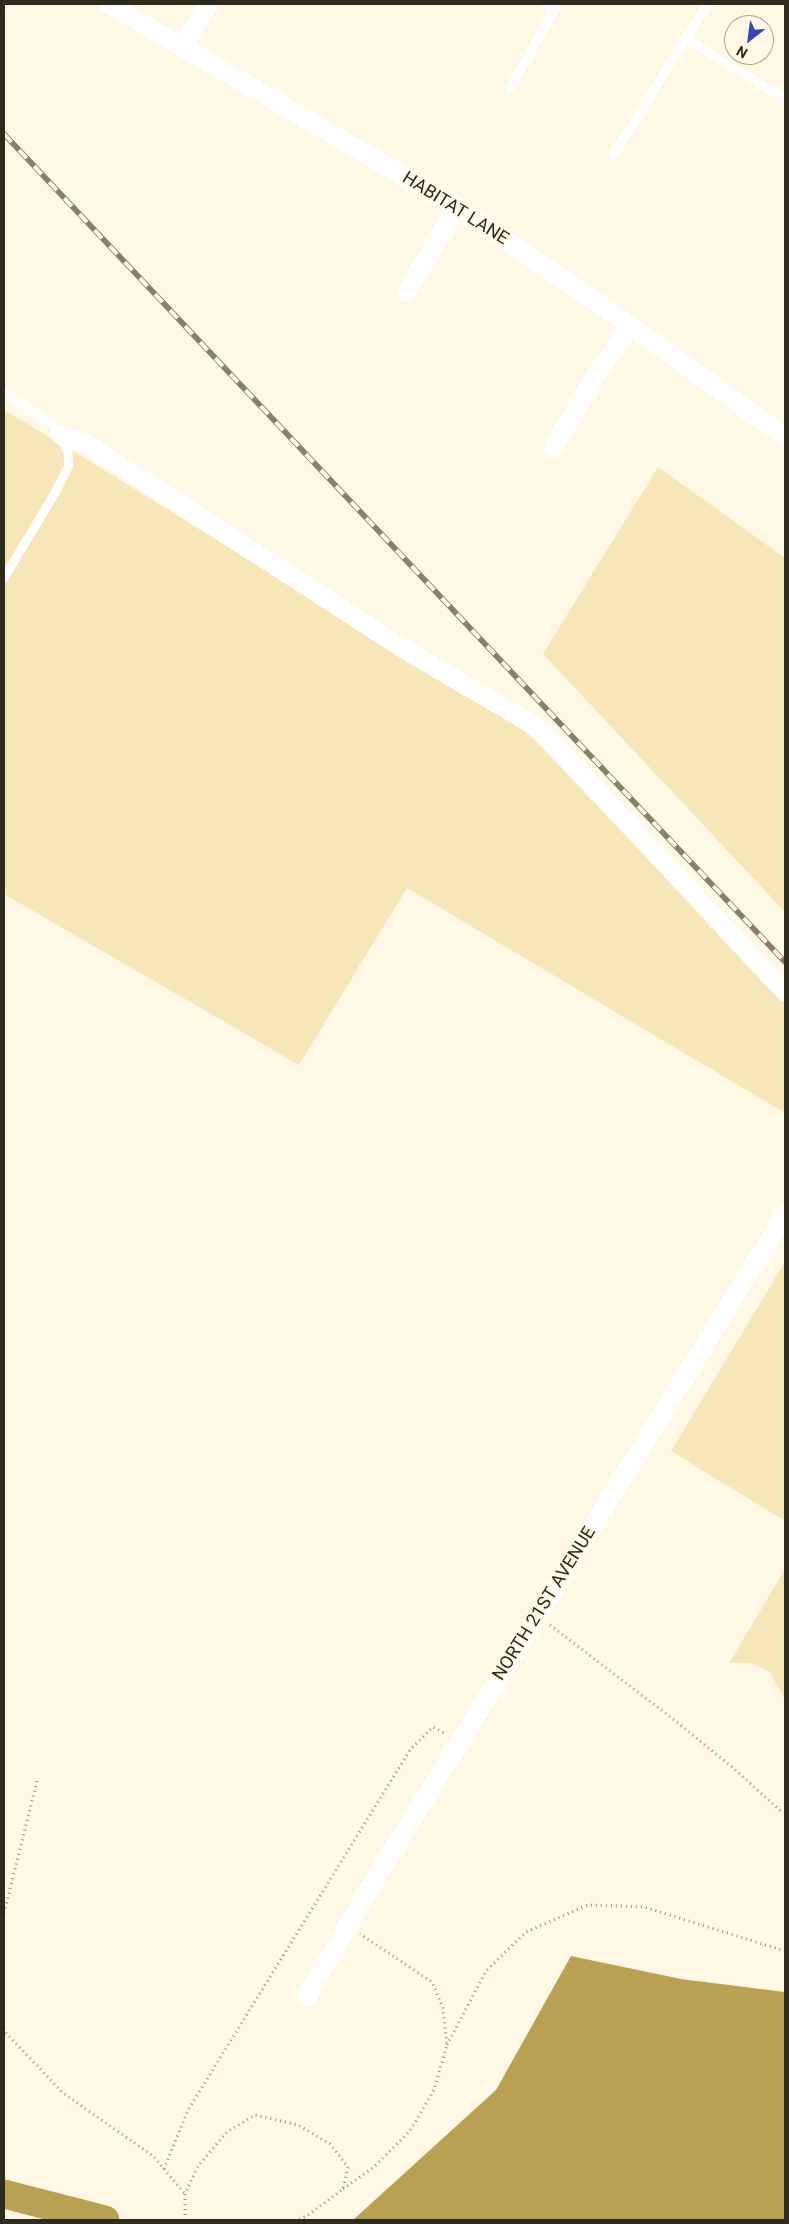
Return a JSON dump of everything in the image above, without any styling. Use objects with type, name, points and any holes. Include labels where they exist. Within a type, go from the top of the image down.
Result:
[{"type":"street","name":"HABITAT LANE","points":[[109,4],[457,207],[630,326],[785,437]]},
{"type":"street","points":[[183,47],[208,4]]},
{"type":"street","points":[[407,292],[457,207]]},
{"type":"street","points":[[554,447],[598,372],[630,326]]},
{"type":"street","points":[[60,435],[87,444],[407,651],[532,724],[554,745],[785,992]]},
{"type":"street","name":"NORTH 21ST AVENUE","points":[[307,1996],[537,1616],[785,1215]]},
{"type":"lane","points":[[510,88],[556,7],[545,4]]},
{"type":"lane","points":[[614,155],[708,4]]},
{"type":"lane","points":[[686,39],[785,99]]},
{"type":"lane","points":[[4,392],[52,424],[60,435],[68,453],[69,465],[55,493],[4,578]]},
{"type":"path","points":[[537,1616],[680,1725],[732,1767],[783,1813]]},
{"type":"path","points":[[164,2169],[188,2110],[410,1750],[433,1727],[460,1742]]},
{"type":"path","points":[[4,1913],[37,1781]]},
{"type":"path","points":[[297,2220],[307,2216],[374,2167],[410,2131],[434,2090],[447,2045],[486,1971],[526,1932],[588,1905],[644,1907],[785,1952]]},
{"type":"path","points":[[348,1926],[432,1982],[443,2008],[447,2045]]},
{"type":"path","points":[[4,2028],[6,2034],[63,2093],[153,2156],[184,2194]]},
{"type":"path","points":[[185,2220],[184,2194],[198,2166],[227,2132],[255,2115],[298,2125],[330,2144],[348,2167],[343,2189]]},
{"type":"shaded area","points":[[4,410],[529,734],[785,1003],[785,1113],[407,888],[299,1065],[4,894]]},
{"type":"shaded area","points":[[658,467],[785,558],[785,912],[543,654]]},
{"type":"shaded area","points":[[785,1262],[785,1521],[671,1451]]},
{"type":"shaded area","points":[[785,1569],[785,1700],[770,1672],[750,1663],[729,1663]]},
{"type":"shaded area","points":[[571,1956],[681,1979],[785,1992],[785,2220],[353,2220],[496,2090]]},
{"type":"waterway","points":[[4,2194],[105,2220]]},
{"type":"railway","points":[[4,134],[785,962]]}]
